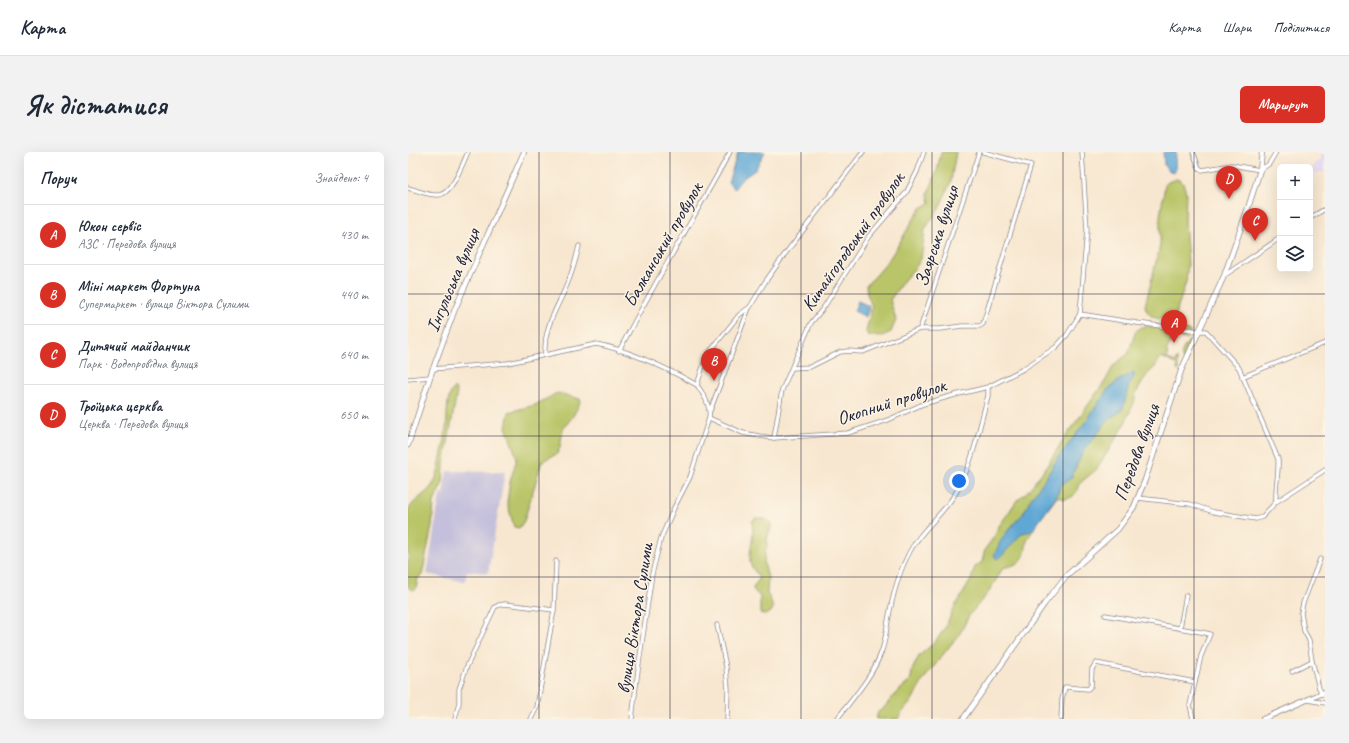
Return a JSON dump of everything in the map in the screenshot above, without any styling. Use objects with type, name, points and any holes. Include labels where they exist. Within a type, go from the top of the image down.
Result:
[{"type":"street","points":[[408,188],[437,196],[445,193],[454,182],[468,152]]},
{"type":"street","name":"Інгульська вулиця","points":[[408,445],[432,369],[469,276],[524,152]]},
{"type":"street","name":"Балканський провулок","points":[[619,351],[641,307],[689,227],[730,152]]},
{"type":"street","name":"вулиця Віктора Сулими","points":[[632,719],[652,574],[661,538],[690,477],[710,412],[750,307],[765,282],[785,254],[863,152]]},
{"type":"street","name":"Китайгородський провулок","points":[[774,438],[782,390],[811,323],[824,307],[869,236],[906,193],[917,172],[924,152]]},
{"type":"street","name":"Заярська вулиця","points":[[920,329],[979,152]]},
{"type":"street","points":[[792,368],[810,367],[840,352],[863,352],[920,329],[940,330],[962,326],[980,326],[984,324],[1031,165],[984,152]]},
{"type":"street","points":[[1082,152],[1087,230],[1080,314],[1137,324],[1206,331],[1239,368],[1278,458],[1279,472],[1275,489],[1276,502]]},
{"type":"street","points":[[1193,152],[1199,168],[1202,170],[1232,165],[1260,170],[1269,164],[1276,152]]},
{"type":"street","name":"Передова вулиця","points":[[963,719],[996,671],[1062,582],[1077,566],[1105,542],[1128,517],[1138,498],[1181,372],[1224,276],[1249,206],[1260,170],[1262,152]]},
{"type":"street","points":[[1313,216],[1325,209]]},
{"type":"street","points":[[1224,276],[1277,240]]},
{"type":"street","points":[[545,355],[544,343],[546,332],[575,264],[579,246]]},
{"type":"street","name":"вулиця Віктора Сулими","points":[[697,385],[707,355],[739,315],[750,307]]},
{"type":"street","name":"Окопний провулок","points":[[709,418],[743,433],[774,438],[848,433],[888,420],[923,404],[955,394],[988,387],[1023,369],[1056,347],[1067,335],[1080,314]]},
{"type":"street","points":[[1242,377],[1325,343]]},
{"type":"street","points":[[432,369],[508,363],[596,344],[608,346],[676,373],[697,385],[705,397],[710,412]]},
{"type":"street","points":[[408,379],[430,377]]},
{"type":"street","points":[[837,719],[865,681],[881,655],[896,583],[907,555],[923,532],[943,510],[958,490],[969,464],[988,396],[988,387]]},
{"type":"street","points":[[1138,498],[1190,504],[1214,512],[1256,519],[1262,517],[1276,502],[1325,470]]},
{"type":"street","points":[[1263,719],[1324,693],[1319,688],[1312,661],[1309,640],[1304,631],[1301,613],[1320,559]]},
{"type":"street","points":[[531,719],[537,707],[554,610],[556,561]]},
{"type":"street","points":[[1180,628],[1186,595]]},
{"type":"street","points":[[455,719],[459,703],[459,688],[465,671],[495,607],[505,604],[554,610]]},
{"type":"street","points":[[1105,616],[1210,634],[1201,656],[1190,705],[1193,719]]},
{"type":"street","points":[[716,625],[726,667],[728,689],[727,719]]},
{"type":"street","points":[[1292,671],[1312,661]]},
{"type":"street","points":[[1061,719],[1062,699],[1065,687],[1088,689],[1091,686],[1092,669],[1096,662],[1195,682]]},
{"type":"street","points":[[1308,700],[1325,703]]},
{"type":"shaded area","points":[[1323,152],[1325,152],[1325,172],[1313,174],[1314,163],[1320,161]]},
{"type":"shaded area","points":[[447,471],[505,472],[488,573],[467,571],[465,582],[427,574],[440,495],[443,493]]},
{"type":"green space","points":[[941,152],[956,152],[951,181],[939,209],[925,229],[921,259],[890,300],[896,320],[891,332],[882,336],[869,336],[866,332],[872,306],[867,294],[866,285],[883,268],[921,208],[930,203],[928,194],[937,171]]},
{"type":"green space","points":[[1176,179],[1183,183],[1186,192],[1185,221],[1188,264],[1186,282],[1175,316],[1168,319],[1162,319],[1151,316],[1145,306],[1160,246],[1160,216],[1165,185]]},
{"type":"green space","points":[[1145,326],[1190,331],[1190,336],[1185,339],[1181,338],[1182,335],[1176,332],[1172,336],[1173,337],[1166,352],[1168,353],[1166,358],[1175,362],[1177,358],[1178,365],[1161,357],[1155,367],[1147,375],[1136,393],[1134,403],[1123,427],[1097,469],[1080,483],[1078,490],[1072,497],[1065,499],[1057,497],[1031,532],[1026,543],[1025,554],[1022,559],[1016,564],[1003,568],[988,593],[970,614],[960,633],[924,679],[911,702],[898,719],[876,719],[878,712],[883,709],[895,694],[910,681],[913,668],[919,656],[935,642],[945,628],[954,608],[971,580],[975,567],[982,562],[985,549],[994,537],[999,526],[1017,500],[1027,492],[1047,466],[1061,443],[1106,380],[1114,365],[1128,354],[1135,333],[1139,328]]},
{"type":"green space","points":[[1190,340],[1192,341],[1183,361],[1183,350]]},
{"type":"green space","points":[[454,388],[457,392],[444,464],[443,482],[434,502],[432,526],[422,575],[418,578],[416,589],[411,590],[408,587],[408,511],[410,507],[431,487],[435,480],[447,425],[449,397]]},
{"type":"green space","points":[[557,393],[580,399],[581,401],[573,416],[563,429],[560,447],[557,454],[542,461],[524,521],[519,528],[514,527],[507,502],[510,482],[517,458],[506,427],[509,412],[535,405]]},
{"type":"green space","points":[[756,518],[765,519],[771,523],[771,529],[767,538],[764,563],[768,578],[767,594],[773,608],[771,612],[765,615],[760,613],[760,597],[753,589],[759,579],[750,562],[753,533],[752,523]]},
{"type":"water","points":[[738,152],[765,152],[755,170],[742,179],[734,189],[728,182]]},
{"type":"water","points":[[1163,152],[1176,152],[1175,172],[1171,173],[1164,165]]},
{"type":"water","points":[[858,301],[869,306],[866,317],[854,311]]},
{"type":"water","points":[[1134,372],[1134,377],[1129,385],[1123,408],[1120,412],[1109,419],[1083,452],[1071,478],[1060,486],[1057,496],[1032,531],[1022,533],[1001,557],[997,559],[994,556],[1000,542],[1009,529],[1023,514],[1030,500],[1057,459],[1087,420],[1107,390],[1119,380]]},
{"type":"place","name":"Троїцька церква","points":[[1229,199]]},
{"type":"place","name":"Дитячий майданчик","points":[[1255,241]]},
{"type":"place","name":"Юкон сервіс","points":[[1174,343]]},
{"type":"place","name":"Міні маркет Фортуна","points":[[714,381]]}]
